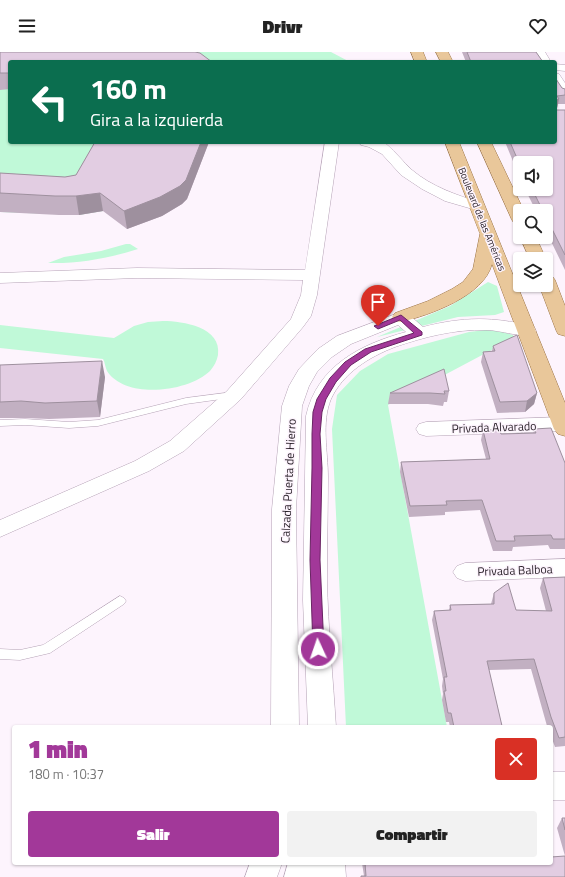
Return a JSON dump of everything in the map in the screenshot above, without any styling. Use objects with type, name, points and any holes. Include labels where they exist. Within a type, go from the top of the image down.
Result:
[{"type":"main road","name":"Boulevard de las Américas","points":[[453,144],[564,427]]},
{"type":"main road","points":[[485,144],[513,205]]},
{"type":"main road","points":[[401,317],[458,293],[475,280],[482,268],[488,235]]},
{"type":"main road","points":[[551,292],[565,330]]},
{"type":"street","points":[[558,69],[565,93]]},
{"type":"street","points":[[0,529],[142,466],[177,446],[200,428],[234,395],[297,323],[302,316],[309,295],[313,275],[332,144]]},
{"type":"street","points":[[374,144],[382,146],[411,176],[430,188],[456,200],[476,206]]},
{"type":"street","points":[[0,278],[137,273],[313,275]]},
{"type":"street","points":[[401,317],[419,334]]},
{"type":"street","name":"Calzada Puerta de Hierro","points":[[286,725],[284,509],[292,406],[299,386],[309,369],[325,353],[344,340],[401,317]]},
{"type":"street","points":[[322,725],[315,560],[317,468],[316,434],[321,399],[333,380],[348,364],[368,350],[419,334],[453,326],[479,323],[504,324],[527,331]]},
{"type":"street","name":"Privada Alvarado","points":[[426,429],[564,427]]},
{"type":"street","name":"Privada Balboa","points":[[465,572],[565,568]]},
{"type":"street","points":[[285,619],[317,618]]},
{"type":"street","points":[[553,786],[565,786]]},
{"type":"street","points":[[261,877],[265,865]]},
{"type":"street","points":[[300,877],[303,865]]},
{"type":"street","points":[[330,865],[331,877]]},
{"type":"lane","points":[[0,423],[25,422],[69,425],[98,423],[152,411],[186,401],[234,395]]},
{"type":"lane","points":[[0,654],[20,655],[46,649],[120,601]]},
{"type":"green space","points":[[58,52],[92,52],[26,60],[8,60],[8,144],[158,144],[119,204],[103,211],[79,215],[0,212],[0,58]]},
{"type":"green space","points":[[144,52],[331,52],[346,60],[183,60]]},
{"type":"green space","points":[[130,244],[138,249],[94,260],[48,263],[64,257],[101,251]]},
{"type":"green space","points":[[488,282],[497,286],[504,312],[495,315],[458,317],[377,337],[450,306]]},
{"type":"green space","points":[[163,321],[190,324],[208,332],[214,338],[218,346],[218,355],[210,371],[187,384],[173,388],[157,390],[142,389],[128,386],[116,380],[107,371],[103,359],[0,348],[0,325],[114,338],[134,326],[148,322]]},
{"type":"green space","points":[[493,329],[513,335],[518,345],[501,345],[388,405],[447,725],[346,725],[332,429],[337,395],[360,371],[388,354],[469,332]]},
{"type":"building","points":[[0,52],[195,52],[200,53],[209,60],[8,60],[8,73],[0,73]]},
{"type":"building","points":[[467,52],[536,52],[542,60],[470,60]]},
{"type":"building","points":[[557,80],[562,88],[565,89],[565,95],[557,96]]},
{"type":"building","points":[[557,110],[565,110],[565,255],[553,231],[553,204],[540,204],[536,196],[553,196],[553,156],[516,156],[511,144],[557,144]]},
{"type":"building","points":[[94,144],[200,144],[186,180],[180,186],[160,197],[124,211],[100,193],[76,196],[55,196],[0,193],[0,173],[65,177],[76,175]]},
{"type":"building","points":[[517,335],[537,393],[527,401],[500,402],[483,352],[495,351],[493,346]]},
{"type":"building","points":[[102,361],[97,401],[45,403],[21,401],[0,402],[0,365]]},
{"type":"building","points":[[444,369],[449,391],[444,391],[445,394],[390,393]]},
{"type":"building","points":[[551,428],[565,463],[565,539],[553,539],[551,535],[514,536],[515,541],[496,541],[482,500],[446,501],[447,505],[410,506],[401,462],[490,459],[483,430],[499,430],[501,434],[536,433],[534,429]]},
{"type":"building","points":[[565,577],[565,737],[559,738],[551,717],[534,659],[487,661],[502,725],[454,725],[451,713],[448,713],[444,691],[446,691],[444,677],[447,677],[434,611],[451,610],[450,605],[494,604],[494,593],[508,583],[516,610],[552,611],[543,578]]},
{"type":"building","points":[[562,818],[565,818],[565,830]]},
{"type":"building","points":[[565,856],[565,877],[361,877],[366,876],[365,865],[553,865],[553,857]]},
{"type":"route","points":[[318,649],[315,560],[317,468],[316,434],[318,412],[321,399],[333,380],[348,364],[368,350],[419,334],[401,317],[378,326]]}]
